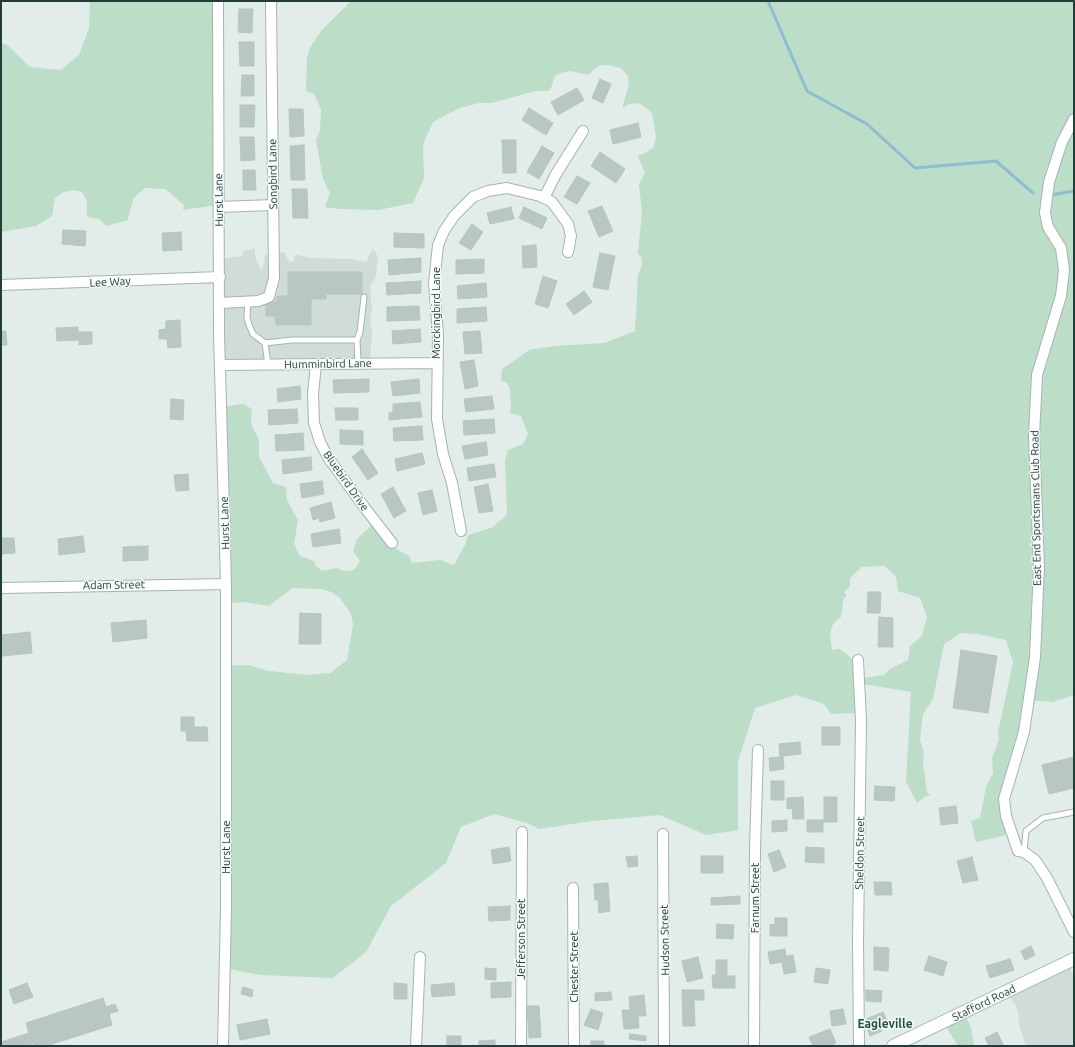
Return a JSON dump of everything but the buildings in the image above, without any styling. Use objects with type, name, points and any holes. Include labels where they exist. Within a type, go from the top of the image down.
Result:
[{"type":"main road","name":"Stafford Road","points":[[893,1046],[1074,959]]},
{"type":"street","name":"Hurst Lane","points":[[218,1],[220,365],[226,584],[226,909],[223,1046]]},
{"type":"street","name":"Songbird Lane","points":[[220,303],[248,301],[269,297],[274,278],[270,34],[271,1]]},
{"type":"street","name":"East End Sportsmans Club Road","points":[[1074,119],[1062,142],[1049,182],[1045,213],[1048,228],[1061,248],[1064,270],[1061,296],[1037,375],[1034,436],[1039,567],[1035,657],[1024,732],[1004,799],[1006,816],[1018,851],[1024,852],[1035,860],[1047,878],[1074,932]]},
{"type":"street","points":[[544,198],[556,174],[583,131]]},
{"type":"street","name":"Morckingbird Lane","points":[[461,531],[452,483],[443,454],[437,419],[438,334],[434,284],[438,246],[444,231],[463,206],[473,197],[488,191],[507,188],[524,191],[552,202],[568,224],[571,236],[568,252]]},
{"type":"street","points":[[219,207],[273,205]]},
{"type":"street","name":"Lee Way","points":[[1,285],[220,277]]},
{"type":"street","name":"Humminbird Lane","points":[[220,365],[268,366],[358,363],[437,363]]},
{"type":"street","name":"Bluebird Drive","points":[[316,364],[313,394],[314,423],[320,442],[329,458],[392,543]]},
{"type":"street","name":"Adam Street","points":[[1,588],[226,584]]},
{"type":"street","name":"Sheldon Street","points":[[858,660],[861,721],[858,940],[859,1046]]},
{"type":"street","name":"Farnum Street","points":[[754,1046],[755,849],[758,750]]},
{"type":"street","name":"Jefferson Street","points":[[521,1046],[522,832]]},
{"type":"street","name":"Hudson Street","points":[[663,834],[664,1046]]},
{"type":"street","name":"Chester Street","points":[[573,888],[574,1046]]},
{"type":"street","points":[[416,1046],[420,957]]},
{"type":"lane","points":[[358,363],[357,340],[360,332],[364,297]]},
{"type":"lane","points":[[248,301],[247,317],[253,334],[265,343],[292,340],[357,340]]},
{"type":"lane","points":[[265,343],[268,366]]},
{"type":"lane","points":[[1024,852],[1026,831],[1043,818],[1074,812]]},
{"type":"shaded area","points":[[373,248],[378,257],[376,276],[370,285],[372,312],[370,315],[372,333],[370,363],[220,367],[220,259],[243,256],[243,251],[255,249],[255,256],[261,270],[263,268],[265,255],[284,252],[288,260],[293,262],[295,255],[297,255],[311,258],[351,259],[366,262]]},
{"type":"shaded area","points":[[1068,962],[1074,978],[1074,1046],[1026,1046],[1020,1028],[1018,1010],[1009,995]]},
{"type":"green space","points":[[90,1],[216,1],[217,205],[183,210],[184,205],[165,189],[145,188],[134,198],[128,220],[106,226],[99,219],[87,217],[87,201],[82,192],[75,190],[63,192],[55,198],[52,216],[36,226],[1,232],[1,44],[6,44],[30,67],[61,70],[79,55],[89,28]]},
{"type":"green space","points":[[351,1],[1074,1],[1074,695],[1052,702],[1027,700],[1005,778],[1003,796],[1011,834],[976,842],[971,821],[980,818],[986,787],[993,773],[992,758],[999,740],[998,733],[1013,662],[1006,640],[978,634],[961,633],[944,644],[933,699],[923,714],[920,740],[924,753],[923,762],[927,793],[931,795],[926,796],[917,803],[906,782],[911,692],[863,684],[858,713],[831,714],[824,704],[796,695],[755,708],[738,761],[738,830],[706,835],[660,815],[592,821],[539,829],[527,823],[494,814],[461,827],[446,863],[391,906],[366,952],[333,978],[260,975],[224,968],[225,666],[249,665],[269,671],[306,675],[330,673],[347,660],[353,624],[351,614],[340,598],[331,592],[322,589],[292,588],[269,606],[245,602],[225,603],[221,407],[243,404],[252,409],[251,424],[259,440],[259,457],[273,483],[286,487],[287,500],[298,520],[294,544],[300,556],[314,561],[316,566],[322,571],[337,568],[344,571],[354,570],[360,561],[353,551],[357,539],[373,524],[393,547],[409,556],[412,563],[440,560],[454,565],[466,543],[468,535],[491,528],[507,515],[505,460],[508,450],[523,444],[528,434],[521,416],[510,413],[510,389],[507,383],[501,380],[502,369],[529,350],[554,346],[605,343],[635,331],[638,275],[642,265],[641,256],[638,254],[642,213],[639,184],[645,173],[638,156],[646,153],[654,147],[656,137],[652,113],[640,103],[629,104],[622,108],[629,84],[628,76],[621,68],[607,65],[598,66],[588,75],[571,71],[560,73],[555,76],[551,88],[548,91],[535,91],[492,103],[479,103],[460,108],[433,122],[423,144],[424,178],[413,203],[378,210],[325,207],[330,193],[323,179],[316,140],[320,131],[321,110],[314,94],[306,91],[307,58],[310,48],[321,31]],"holes":[[[884,566],[896,576],[898,591],[920,598],[927,617],[922,636],[910,646],[908,660],[890,669],[884,675],[858,679],[857,663],[840,649],[832,650],[830,633],[833,624],[841,617],[844,597],[847,596],[844,592],[850,586],[850,578],[862,567]]]},
{"type":"green space","points":[[965,1015],[971,1027],[974,1046],[958,1046],[944,1023]]},
{"type":"waterway","points":[[768,1],[807,91],[867,124],[915,168],[996,161],[1033,193]]},
{"type":"waterway","points":[[1051,195],[1074,191]]},
{"type":"district","name":"Eagleville","points":[[885,1024]]}]
